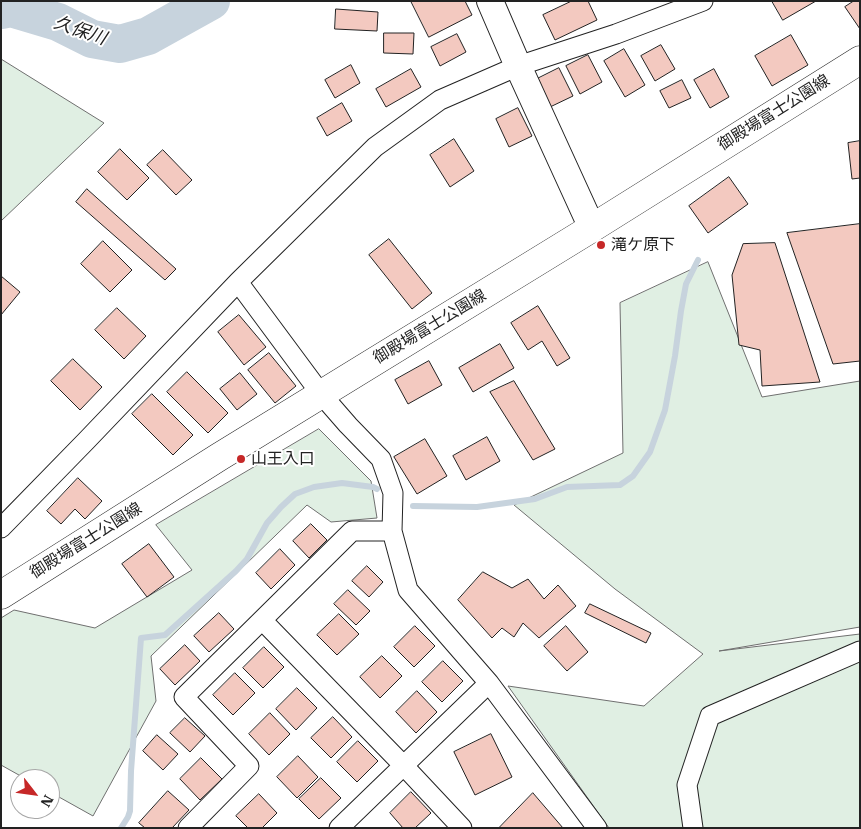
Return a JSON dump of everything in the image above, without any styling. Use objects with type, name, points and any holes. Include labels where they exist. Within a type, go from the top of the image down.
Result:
[{"type":"main road","name":"御殿場富士公園線","points":[[1,595],[320,394],[592,228],[860,60]]},
{"type":"street","points":[[490,1],[592,228]]},
{"type":"street","points":[[1,528],[238,282],[375,147],[440,100],[518,66],[616,34],[703,1]]},
{"type":"street","points":[[238,282],[320,394],[382,459],[393,493],[392,531],[408,590],[489,684],[597,828]]},
{"type":"street","points":[[188,828],[249,766],[184,696],[352,531],[392,531]]},
{"type":"street","points":[[262,620],[462,828]]},
{"type":"street","points":[[693,828],[687,785],[710,716],[860,651]]},
{"type":"street","points":[[339,828],[489,684]]},
{"type":"green space","points":[[1,59],[104,123],[1,221]]},
{"type":"green space","points":[[708,262],[762,397],[860,381],[860,627],[719,651],[860,634],[860,828],[609,828],[508,686],[644,706],[703,654],[615,589],[514,505],[623,453],[620,303]]},
{"type":"green space","points":[[319,429],[371,481],[377,518],[331,522],[307,505],[151,656],[156,701],[93,816],[60,798],[60,769],[10,770],[1,765],[1,618],[14,610],[95,628],[192,570],[156,525]]},
{"type":"building","points":[[411,1],[465,1],[472,15],[429,37]]},
{"type":"building","points":[[572,1],[588,1],[597,20],[555,40],[543,15]]},
{"type":"building","points":[[772,1],[816,1],[783,20]]},
{"type":"building","points":[[854,1],[860,1],[860,29],[845,7]]},
{"type":"building","points":[[336,9],[378,12],[377,31],[335,29]]},
{"type":"building","points":[[384,33],[414,33],[413,54],[384,53]]},
{"type":"building","points":[[457,34],[466,52],[440,66],[431,47]]},
{"type":"building","points":[[791,35],[808,65],[772,86],[755,56]]},
{"type":"building","points":[[661,45],[675,69],[655,81],[641,56]]},
{"type":"building","points":[[624,49],[645,85],[625,97],[604,61]]},
{"type":"building","points":[[588,55],[602,82],[580,94],[566,66]]},
{"type":"building","points":[[351,65],[360,83],[335,98],[325,80]]},
{"type":"building","points":[[559,68],[573,96],[550,107],[537,79]]},
{"type":"building","points":[[411,69],[421,87],[386,107],[376,89]]},
{"type":"building","points":[[714,69],[729,97],[710,108],[694,80]]},
{"type":"building","points":[[682,80],[691,98],[669,108],[660,91]]},
{"type":"building","points":[[342,103],[352,121],[327,136],[317,118]]},
{"type":"building","points":[[518,108],[532,136],[509,147],[496,119]]},
{"type":"building","points":[[454,139],[474,171],[450,187],[430,155]]},
{"type":"building","points":[[860,141],[860,178],[852,179],[848,143]]},
{"type":"building","points":[[120,149],[149,178],[127,200],[98,172]]},
{"type":"building","points":[[163,150],[192,180],[176,195],[147,165]]},
{"type":"building","points":[[729,177],[748,204],[708,233],[689,206]]},
{"type":"building","points":[[87,189],[176,269],[165,280],[76,202]]},
{"type":"building","points":[[860,224],[860,361],[833,364],[787,233]]},
{"type":"building","points":[[389,239],[432,293],[412,309],[369,255]]},
{"type":"building","points":[[103,241],[132,270],[110,292],[81,264]]},
{"type":"building","points":[[775,243],[820,382],[762,386],[760,350],[739,345],[732,275],[743,244]]},
{"type":"building","points":[[1,276],[20,292],[1,315]]},
{"type":"building","points":[[538,306],[570,358],[557,366],[542,341],[528,350],[511,323]]},
{"type":"building","points":[[117,308],[146,336],[124,359],[95,330]]},
{"type":"building","points":[[239,315],[266,347],[244,365],[218,332]]},
{"type":"building","points":[[500,344],[514,368],[473,392],[459,368]]},
{"type":"building","points":[[269,353],[296,386],[275,403],[248,370]]},
{"type":"building","points":[[73,359],[102,387],[80,410],[51,381]]},
{"type":"building","points":[[429,361],[442,385],[408,404],[395,380]]},
{"type":"building","points":[[187,372],[228,413],[208,433],[167,392]]},
{"type":"building","points":[[240,373],[257,394],[237,410],[220,389]]},
{"type":"building","points":[[514,381],[555,449],[533,460],[490,392]]},
{"type":"building","points":[[152,394],[193,435],[173,455],[132,414]]},
{"type":"building","points":[[487,437],[500,461],[466,480],[453,456]]},
{"type":"building","points":[[425,439],[447,476],[417,494],[394,457]]},
{"type":"building","points":[[78,478],[102,501],[85,519],[75,509],[61,524],[47,511]]},
{"type":"building","points":[[311,524],[327,540],[309,558],[293,541]]},
{"type":"building","points":[[149,544],[174,577],[147,597],[122,564]]},
{"type":"building","points":[[280,549],[295,565],[271,589],[256,573]]},
{"type":"building","points":[[367,566],[383,582],[369,597],[352,581]]},
{"type":"building","points":[[483,572],[512,588],[528,579],[544,599],[558,585],[576,606],[539,638],[523,623],[514,637],[502,628],[492,638],[458,600]]},
{"type":"building","points":[[348,590],[370,611],[356,625],[334,604]]},
{"type":"building","points":[[590,604],[651,633],[646,643],[585,613]]},
{"type":"building","points":[[219,613],[234,629],[209,652],[194,636]]},
{"type":"building","points":[[339,614],[359,634],[337,655],[317,635]]},
{"type":"building","points":[[415,626],[435,646],[414,667],[394,647]]},
{"type":"building","points":[[566,626],[588,652],[567,671],[544,646]]},
{"type":"building","points":[[185,645],[200,661],[175,685],[160,669]]},
{"type":"building","points":[[264,647],[284,667],[263,688],[243,668]]},
{"type":"building","points":[[382,656],[402,676],[380,698],[360,677]]},
{"type":"building","points":[[443,661],[463,681],[442,702],[422,682]]},
{"type":"building","points":[[235,673],[255,693],[233,715],[213,695]]},
{"type":"building","points":[[297,688],[317,708],[296,730],[276,709]]},
{"type":"building","points":[[417,691],[437,712],[416,733],[396,712]]},
{"type":"building","points":[[270,713],[290,734],[269,755],[249,734]]},
{"type":"building","points":[[333,717],[352,737],[331,758],[311,738]]},
{"type":"building","points":[[185,718],[205,736],[190,752],[170,733]]},
{"type":"building","points":[[491,734],[512,777],[475,795],[454,752]]},
{"type":"building","points":[[157,735],[178,754],[163,770],[143,751]]},
{"type":"building","points":[[358,741],[378,761],[357,782],[337,762]]},
{"type":"building","points":[[298,756],[318,777],[297,798],[277,777]]},
{"type":"building","points":[[201,758],[222,779],[200,800],[180,779]]},
{"type":"building","points":[[321,778],[341,798],[319,819],[299,799]]},
{"type":"building","points":[[168,791],[189,810],[172,828],[145,828],[139,823]]},
{"type":"building","points":[[411,792],[431,813],[415,828],[403,828],[390,813]]},
{"type":"building","points":[[533,793],[563,828],[499,828]]},
{"type":"building","points":[[259,794],[277,813],[262,828],[248,828],[236,816]]},
{"type":"waterway","name":"久保川","points":[[1,10],[11,8],[58,22],[92,39],[120,44],[148,36],[211,1]]},
{"type":"waterway","points":[[413,506],[477,507],[535,499],[567,487],[620,485],[633,476],[650,452],[665,410],[686,284],[698,260]]},
{"type":"waterway","points":[[121,828],[130,811],[131,771],[141,638],[165,635],[236,571],[247,559],[267,523],[295,494],[314,487],[342,483],[377,489]]},
{"type":"place","name":"滝ケ原下","points":[[601,245]]},
{"type":"place","name":"山王入口","points":[[241,459]]}]
